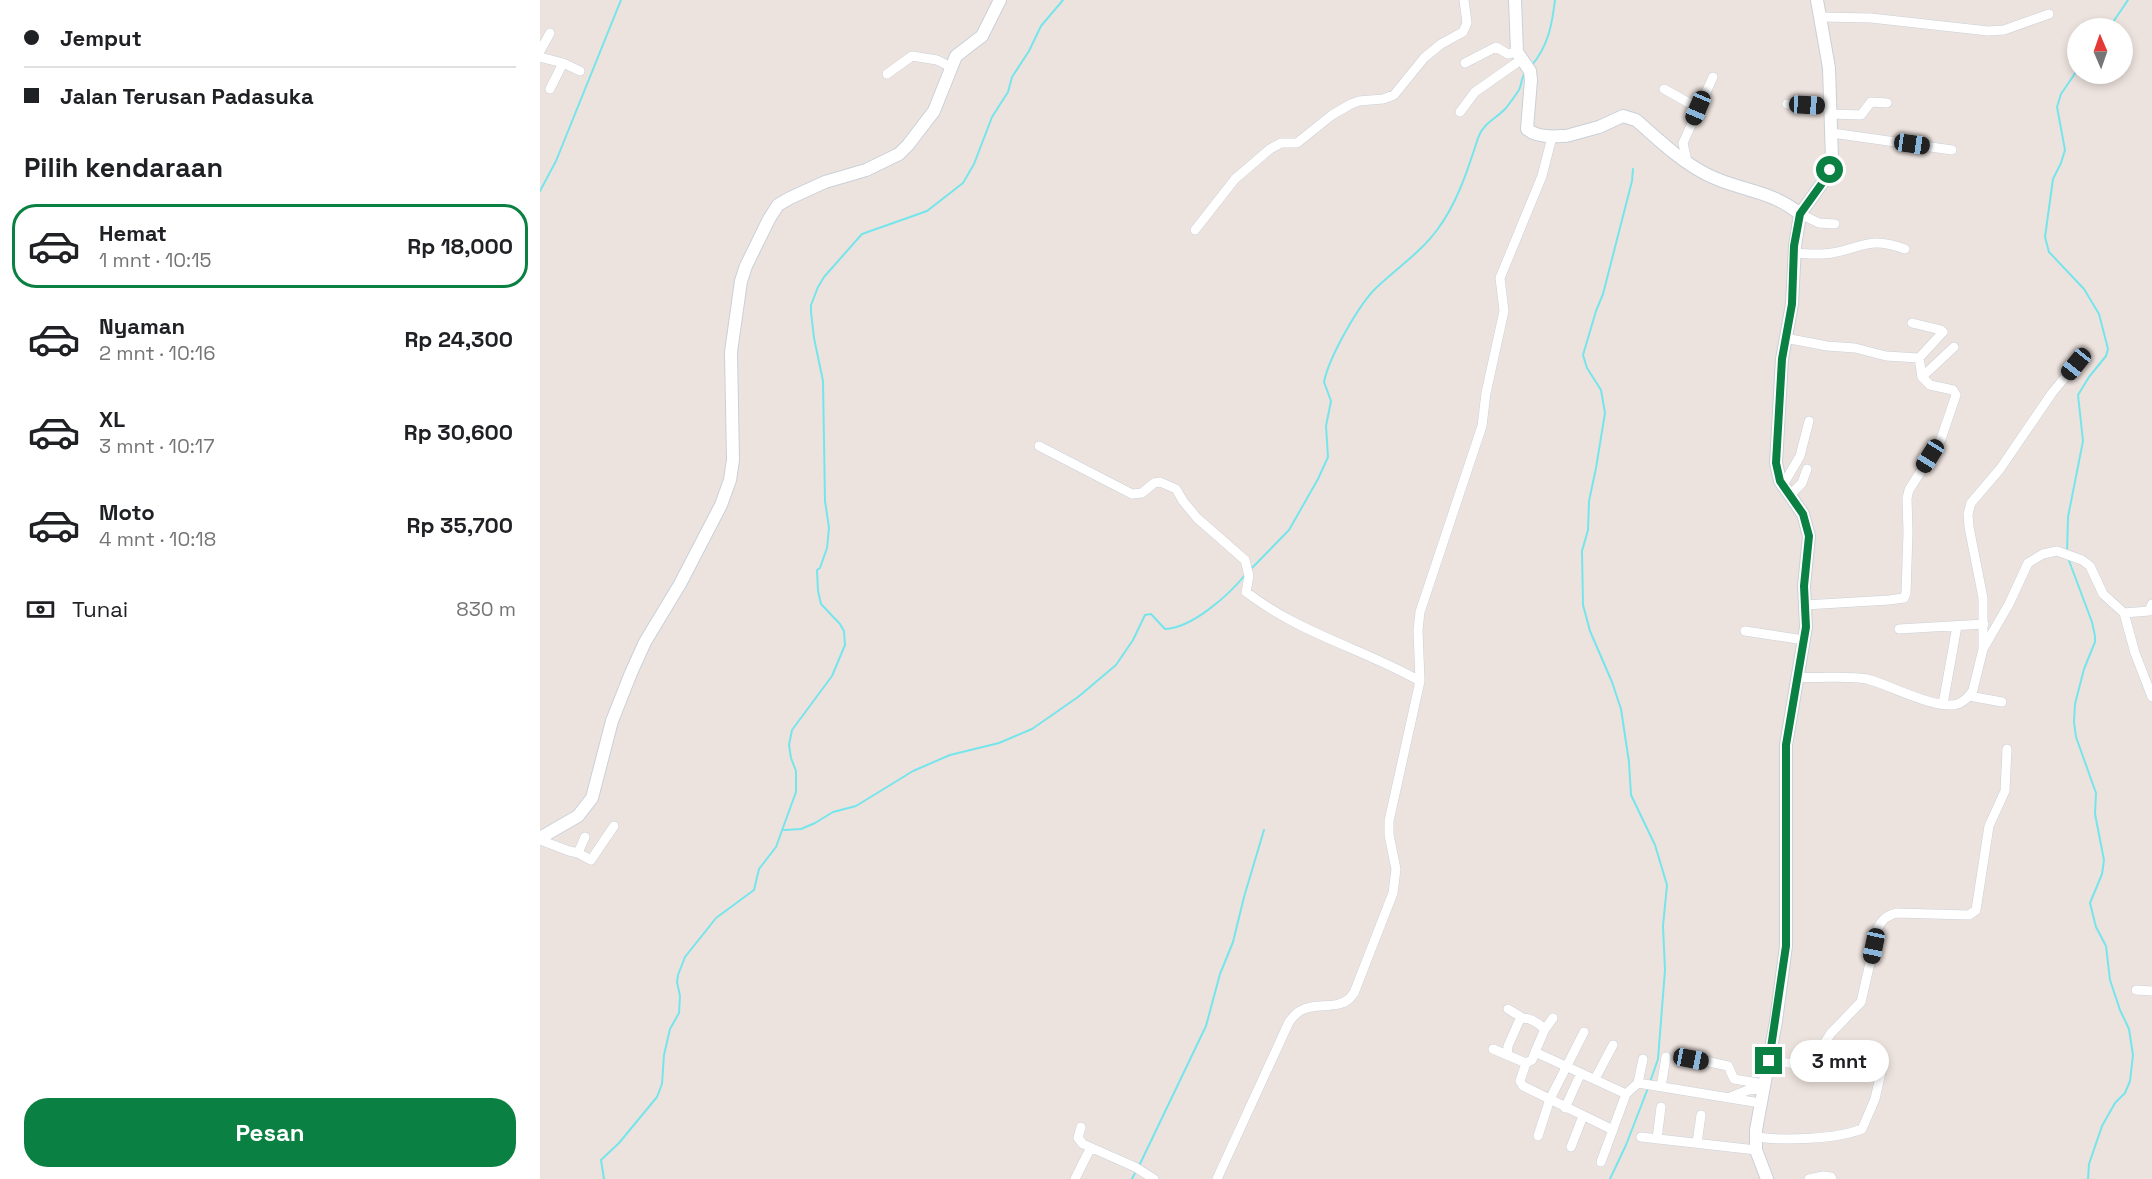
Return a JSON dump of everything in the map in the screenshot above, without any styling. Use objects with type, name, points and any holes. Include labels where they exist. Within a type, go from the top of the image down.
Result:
[{"type":"street","points":[[540,839],[578,816],[592,798],[612,721],[631,673],[645,642],[680,584],[721,505],[730,480],[733,460],[731,352],[741,281],[766,225],[778,205],[790,198],[825,182],[866,170],[899,154],[934,111],[951,67],[961,51],[982,36],[1000,0]]},
{"type":"street","points":[[1195,230],[1235,179],[1270,149],[1281,143],[1297,143],[1332,115],[1351,104],[1394,95],[1424,58],[1441,44],[1463,32],[1467,23],[1464,0]]},
{"type":"street","points":[[1515,0],[1519,56],[1530,71],[1527,118],[1527,129],[1530,132],[1560,136],[1599,127],[1618,118],[1630,117],[1688,164],[1708,175],[1769,195],[1800,214],[1819,222],[1835,224]]},
{"type":"street","points":[[1767,1179],[1756,1143],[1760,1104],[1769,1061],[1786,946],[1786,745],[1806,627],[1804,586],[1808,531],[1803,514],[1786,490],[1776,463],[1785,338],[1792,304],[1794,253],[1800,214],[1830,170],[1832,133],[1829,68],[1817,0]]},
{"type":"street","points":[[1821,17],[1870,18],[1988,31],[2004,30],[2049,14]]},
{"type":"street","points":[[540,51],[550,33]]},
{"type":"street","points":[[1465,63],[1497,47],[1508,54],[1519,56]]},
{"type":"street","points":[[887,74],[912,56],[937,60],[951,67]]},
{"type":"street","points":[[1460,112],[1475,92],[1519,56]]},
{"type":"street","points":[[540,57],[563,63],[580,71]]},
{"type":"street","points":[[550,89],[563,63]]},
{"type":"street","points":[[1688,164],[1683,143],[1713,77]]},
{"type":"street","points":[[1664,89],[1698,108]]},
{"type":"street","points":[[1787,104],[1862,115],[1871,102],[1887,103]]},
{"type":"street","points":[[1832,133],[1952,150]]},
{"type":"street","points":[[1217,1179],[1289,1022],[1299,1011],[1344,1003],[1350,999],[1391,902],[1396,869],[1389,835],[1389,821],[1420,681],[1418,630],[1420,612],[1482,426],[1486,393],[1504,311],[1500,278],[1560,136]]},
{"type":"street","points":[[1794,253],[1832,253],[1862,244],[1879,242],[1905,249]]},
{"type":"street","points":[[1785,338],[1827,346],[1855,348],[1886,356],[1918,358],[1943,332],[1912,323]]},
{"type":"street","points":[[1922,377],[1954,347]]},
{"type":"street","points":[[1805,605],[1901,600],[1906,593],[1909,490],[1941,439],[1956,395],[1953,390],[1930,385],[1922,377],[1918,358]]},
{"type":"street","points":[[1797,677],[1868,680],[1943,704],[1959,704],[1969,696],[1973,690],[1983,649],[1984,624],[1983,598],[1969,527],[1968,514],[1971,503],[2000,469],[2052,393],[2076,364]]},
{"type":"street","points":[[1786,490],[1800,456],[1809,421]]},
{"type":"street","points":[[1039,446],[1132,494],[1142,494],[1154,483],[1160,482],[1176,489],[1197,518],[1245,560],[1249,576],[1246,592],[1295,624],[1420,681]]},
{"type":"street","points":[[1786,490],[1802,483],[1807,469]]},
{"type":"street","points":[[1983,649],[2009,604],[2028,564],[2035,557],[2050,551],[2058,551],[2090,566],[2103,594],[2124,613],[2135,653],[2152,697]]},
{"type":"street","points":[[2124,613],[2151,609]]},
{"type":"street","points":[[1899,629],[1984,624]]},
{"type":"street","points":[[1943,704],[1957,626]]},
{"type":"street","points":[[1745,631],[1804,640]]},
{"type":"street","points":[[1969,696],[2002,702]]},
{"type":"street","points":[[1769,1061],[1807,1065],[1812,1063],[1831,1033],[1861,1002],[1878,928],[1888,916],[1896,913],[1969,915],[1976,910],[1989,826],[2005,791],[2007,749]]},
{"type":"street","points":[[540,839],[568,851],[579,853],[591,860],[614,826]]},
{"type":"street","points":[[579,853],[585,837]]},
{"type":"street","points":[[2136,990],[2152,991]]},
{"type":"street","points":[[1508,1009],[1545,1029]]},
{"type":"street","points":[[1507,1055],[1508,1046],[1520,1019],[1523,1018]]},
{"type":"street","points":[[1553,1018],[1545,1029],[1532,1060],[1526,1063],[1521,1084],[1613,1130]]},
{"type":"street","points":[[1538,1136],[1550,1099],[1584,1032]]},
{"type":"street","points":[[1595,1079],[1613,1046]]},
{"type":"street","points":[[1493,1049],[1526,1063]]},
{"type":"street","points":[[1535,1052],[1626,1094]]},
{"type":"street","points":[[1661,1087],[1666,1057]]},
{"type":"street","points":[[1601,1162],[1626,1094],[1638,1083],[1643,1059]]},
{"type":"street","points":[[1691,1059],[1728,1066],[1734,1079],[1764,1087]]},
{"type":"street","points":[[1641,1137],[1697,1143],[1756,1143],[1778,1138],[1852,1133],[1862,1129],[1875,1099],[1882,1068]]},
{"type":"street","points":[[1565,1108],[1581,1073]]},
{"type":"street","points":[[1638,1083],[1760,1104]]},
{"type":"street","points":[[1725,1099],[1748,1090],[1764,1087]]},
{"type":"street","points":[[1657,1139],[1661,1107]]},
{"type":"street","points":[[1697,1143],[1701,1115]]},
{"type":"street","points":[[1571,1147],[1583,1116]]},
{"type":"street","points":[[1081,1127],[1078,1138],[1090,1149],[1125,1162],[1154,1179]]},
{"type":"street","points":[[1075,1179],[1090,1149]]},
{"type":"street","points":[[1809,1179],[1823,1176],[1832,1179]]},
{"type":"waterway","points":[[540,191],[556,161],[621,0]]},
{"type":"waterway","points":[[604,1179],[601,1160],[619,1143],[657,1097],[662,1084],[664,1055],[670,1029],[679,1013],[680,996],[677,982],[685,957],[716,918],[754,890],[759,869],[776,847],[796,792],[796,771],[789,745],[792,730],[832,676],[845,645],[844,631],[821,604],[818,591],[817,570],[820,568],[827,548],[829,528],[825,501],[823,381],[811,312],[811,305],[818,287],[862,234],[927,211],[963,183],[974,164],[992,117],[1008,92],[1012,77],[1029,51],[1041,26],[1063,0]]},
{"type":"waterway","points":[[1531,66],[1542,51],[1548,35],[1555,0]]},
{"type":"waterway","points":[[2116,18],[2128,0]]},
{"type":"waterway","points":[[1251,569],[1289,530],[1328,457],[1326,426],[1331,401],[1324,382],[1346,331],[1377,287],[1424,246],[1444,220],[1461,186],[1480,133],[1509,104],[1519,90],[1525,73]]},
{"type":"waterway","points":[[2067,553],[2068,517],[2083,441],[2078,395],[2106,356],[2108,349],[2099,314],[2084,289],[2049,252],[2045,237],[2053,179],[2065,150],[2057,107],[2061,94],[2068,84]]},
{"type":"waterway","points":[[1633,169],[1632,181],[1603,294],[1583,355],[1587,368],[1601,390],[1605,413],[1589,501],[1588,530],[1582,551],[1583,605],[1590,631],[1621,709],[1629,762],[1631,795],[1655,845],[1667,885],[1663,926],[1665,970],[1658,1059],[1650,1082]]},
{"type":"waterway","points":[[2068,558],[2095,636],[2075,704],[2074,722],[2076,737],[2096,793],[2095,814],[2104,860],[2102,874],[2090,903],[2096,927],[2106,946],[2110,980],[2129,1029],[2133,1055],[2130,1081],[2125,1093],[2115,1103],[2102,1126],[2089,1164],[2088,1179]]},
{"type":"waterway","points":[[784,830],[801,829],[833,812],[856,806],[913,771],[950,755],[999,743],[1032,729],[1078,697],[1116,665],[1133,640],[1145,615],[1151,614],[1165,629],[1187,623],[1220,601],[1245,575]]},
{"type":"waterway","points":[[1139,1166],[1206,1026],[1220,974],[1233,942],[1264,830]]},
{"type":"waterway","points":[[1610,1179],[1648,1088]]},
{"type":"waterway","points":[[1132,1179],[1136,1171]]},
{"type":"route","points":[[1769,1061],[1788,921],[1785,850],[1786,745],[1806,627],[1804,586],[1809,536],[1803,514],[1780,481],[1776,463],[1782,359],[1792,304],[1794,246],[1800,214],[1830,170]]}]
